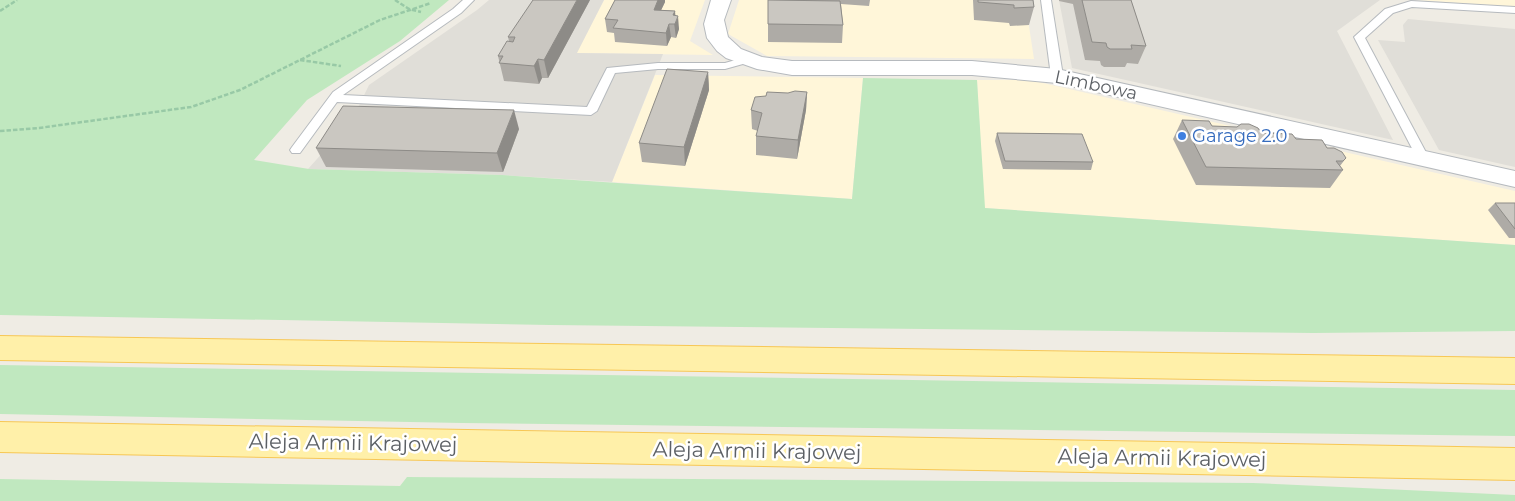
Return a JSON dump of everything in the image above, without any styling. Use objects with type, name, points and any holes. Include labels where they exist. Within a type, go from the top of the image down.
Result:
[{"type":"main road","points":[[0,348],[1515,371]]},
{"type":"main road","name":"Aleja Armii Krajowej","points":[[0,437],[1515,464]]},
{"type":"street","name":"Limbowa","points":[[721,0],[713,26],[717,38],[726,48],[746,60],[769,66],[792,68],[972,68],[1057,76],[1515,179]]},
{"type":"lane","points":[[296,150],[337,94],[457,11],[469,0]]},
{"type":"lane","points":[[1046,0],[1057,76]]},
{"type":"lane","points":[[1423,158],[1359,37],[1389,11],[1411,4],[1515,10]]},
{"type":"lane","points":[[334,98],[591,111],[611,70],[658,66],[725,66],[746,60]]},
{"type":"path","points":[[0,11],[17,0]]},
{"type":"path","points":[[0,131],[39,128],[191,107],[240,90],[380,20],[432,2]]},
{"type":"path","points":[[300,60],[371,70]]},
{"type":"shaded area","points":[[489,0],[604,0],[577,53],[663,54],[612,182],[502,175],[308,169],[352,120],[369,85]]},
{"type":"shaded area","points":[[604,0],[705,0],[690,41],[713,55],[576,53]]},
{"type":"shaded area","points":[[739,0],[1025,0],[1034,59],[767,56],[728,34]]},
{"type":"shaded area","points":[[1059,0],[1380,0],[1337,31],[1393,140],[1072,68]]},
{"type":"shaded area","points":[[1418,0],[1515,0],[1515,7],[1447,2]]},
{"type":"shaded area","points":[[1408,19],[1515,29],[1515,167],[1439,150],[1378,40],[1405,42],[1403,25]]},
{"type":"shaded area","points":[[655,75],[863,78],[852,199],[612,182]]},
{"type":"shaded area","points":[[977,80],[1030,80],[1515,191],[1515,245],[984,208]]},
{"type":"green space","points":[[0,0],[449,0],[400,41],[307,100],[254,160],[309,169],[502,175],[852,199],[863,78],[977,80],[985,208],[1515,245],[1515,331],[1313,333],[550,325],[0,315]]},
{"type":"green space","points":[[0,365],[1515,390],[1515,436],[462,423],[0,414]]},
{"type":"green space","points":[[407,477],[1253,483],[1515,495],[1515,501],[0,501],[0,479],[400,486]]},
{"type":"building","points":[[533,0],[577,0],[544,60],[538,59],[534,66],[499,63],[503,56],[498,56],[507,41],[513,42],[515,37],[508,37]]},
{"type":"building","points":[[615,0],[658,0],[654,10],[675,11],[673,15],[678,16],[675,24],[669,24],[666,33],[613,28],[618,20],[605,19]]},
{"type":"building","points":[[768,0],[840,1],[843,25],[768,24]]},
{"type":"building","points":[[978,0],[1033,0],[1034,7],[1014,8],[1014,5],[978,2]]},
{"type":"building","points":[[1082,0],[1131,0],[1146,46],[1131,45],[1132,49],[1110,49],[1106,43],[1092,42]]},
{"type":"building","points":[[667,69],[708,72],[684,147],[639,143]]},
{"type":"building","points":[[795,91],[807,92],[798,140],[756,136],[762,113],[751,110],[755,97],[766,96],[767,92],[788,93]]},
{"type":"building","points":[[343,106],[514,110],[497,153],[316,148]]},
{"type":"building","points":[[1182,120],[1209,121],[1212,126],[1237,127],[1241,124],[1249,124],[1258,128],[1261,133],[1292,134],[1296,139],[1322,140],[1327,148],[1334,148],[1342,152],[1346,158],[1343,161],[1336,161],[1343,170],[1206,167]]},
{"type":"building","points":[[997,133],[1082,134],[1093,162],[1005,161]]},
{"type":"building","points":[[1495,203],[1515,203],[1515,229]]},
{"type":"place","name":"Garage 2.0","points":[[1182,136]]}]
